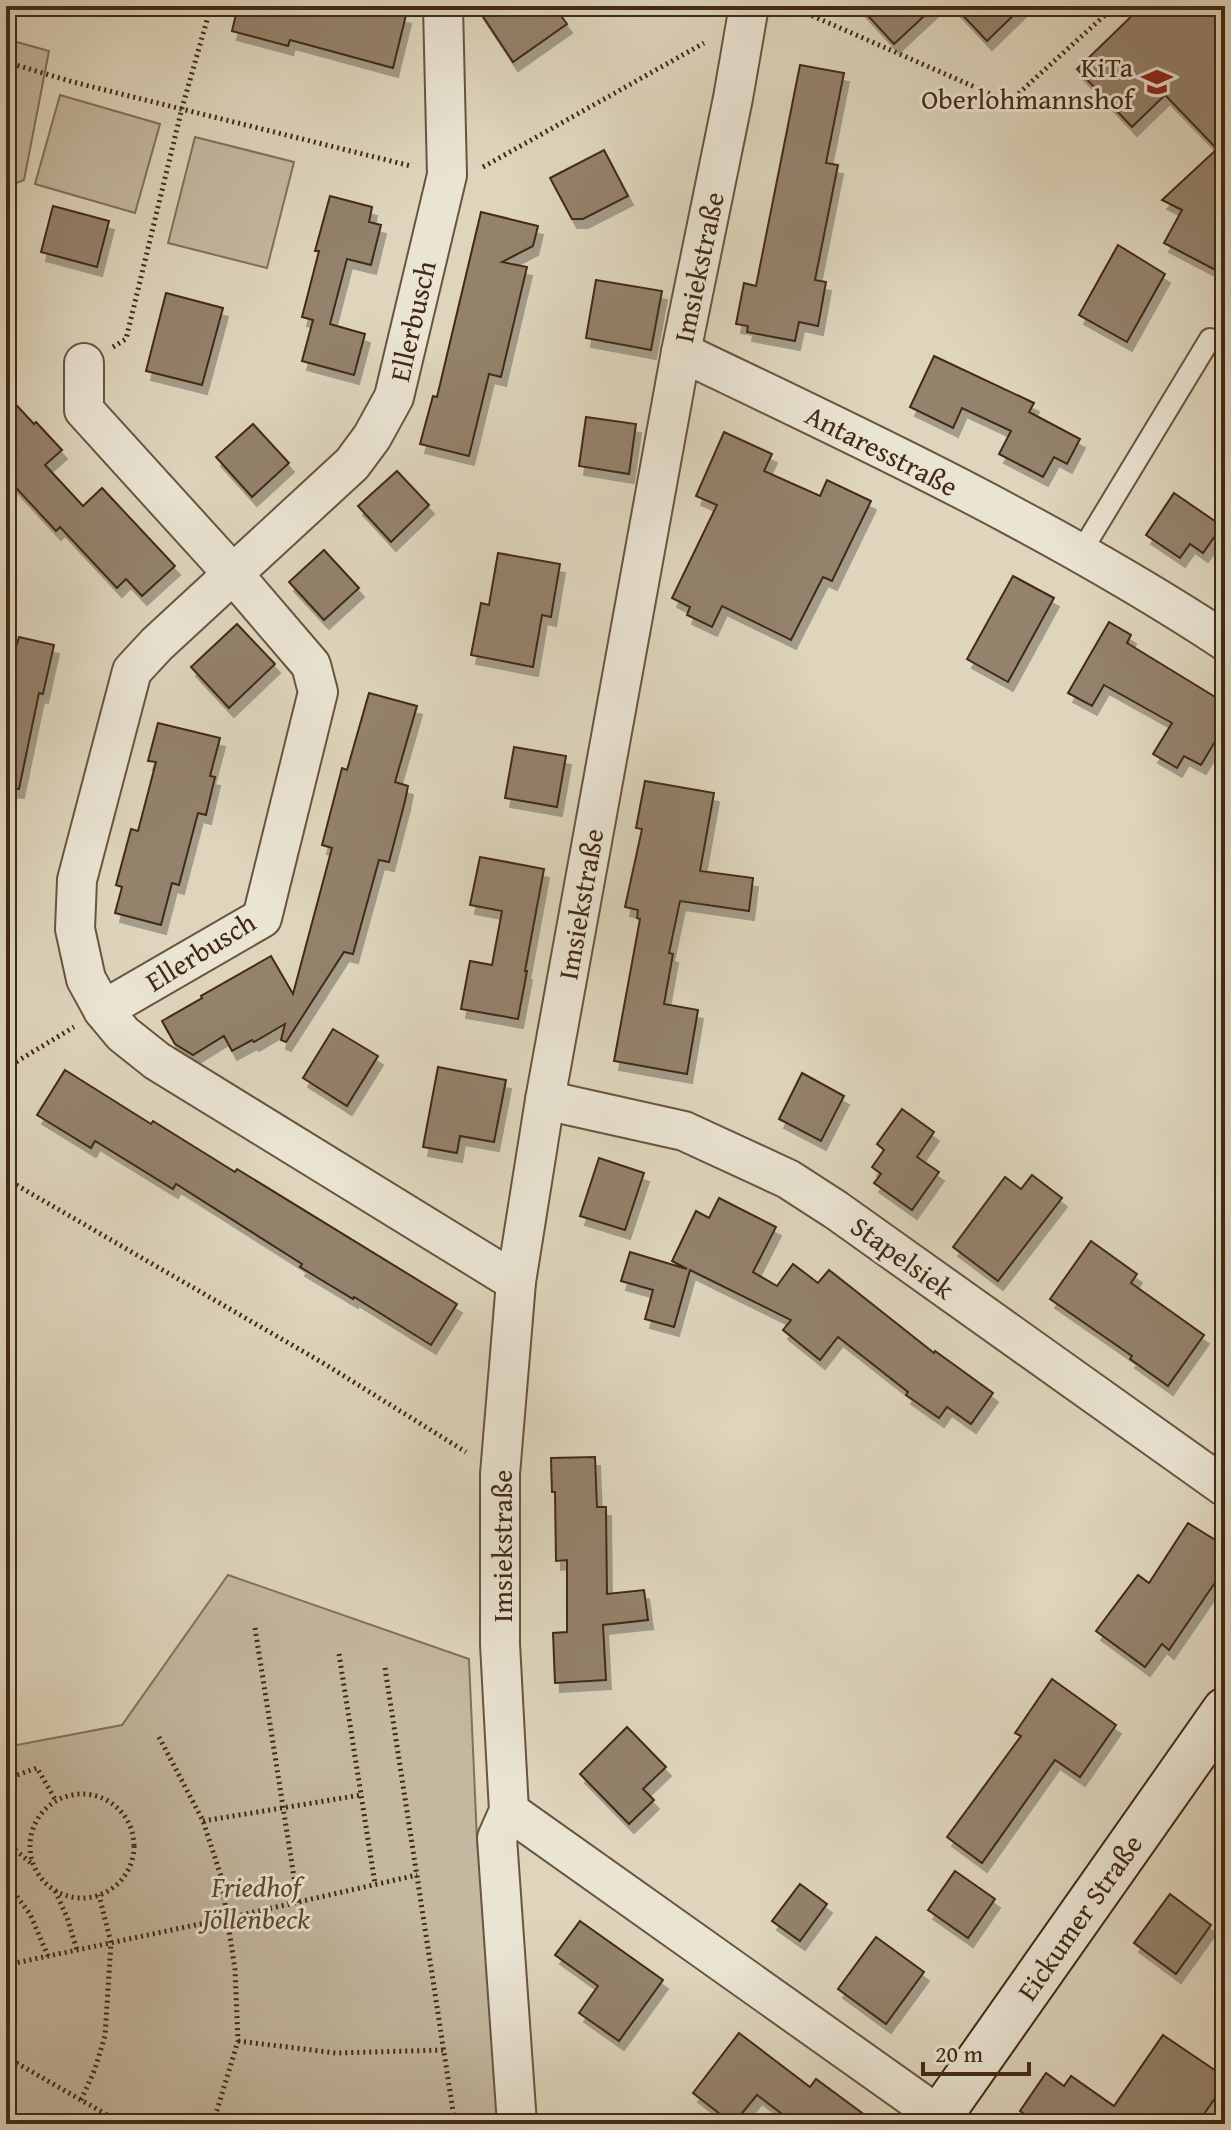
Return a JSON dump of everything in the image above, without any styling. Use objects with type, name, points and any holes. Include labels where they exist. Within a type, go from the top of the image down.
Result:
[{"type":"main road","name":"Eickumer Straße","points":[[937,2120],[1225,1710]]},
{"type":"street","name":"Ellerbusch","points":[[443,6],[447,175],[394,397],[372,437],[352,464],[157,644],[132,671],[77,880],[75,929],[86,979],[103,1010],[123,1034],[157,1061],[516,1282]]},
{"type":"street","name":"Imsiekstraße","points":[[517,2124],[497,1838],[509,1811],[500,1644],[500,1474],[516,1282],[545,1100],[681,352],[747,17]]},
{"type":"street","name":"Antaresstraße","points":[[681,352],[903,458],[1081,552],[1225,641]]},
{"type":"street","name":"Ellerbusch","points":[[84,363],[84,410],[311,665],[318,692],[262,918],[103,1010]]},
{"type":"street","name":"Stapelsiek","points":[[545,1100],[684,1131],[788,1179],[1225,1487]]},
{"type":"street","points":[[509,1811],[937,2120]]},
{"type":"lane","points":[[1081,552],[1210,339]]},
{"type":"path","points":[[84,363],[126,339],[182,108],[211,6]]},
{"type":"path","points":[[790,6],[1009,102],[1115,6]]},
{"type":"path","points":[[6,62],[73,82],[447,175],[474,172],[747,17]]},
{"type":"path","points":[[6,1068],[103,1010]]},
{"type":"path","points":[[6,1179],[323,1363],[500,1474]]},
{"type":"path","points":[[255,1628],[298,1903]]},
{"type":"path","points":[[339,1654],[375,1884]]},
{"type":"path","points":[[385,1668],[455,2124]]},
{"type":"path","points":[[159,1737],[203,1821],[221,1876],[235,1970],[238,2041],[210,2124]]},
{"type":"path","points":[[6,1779],[37,1768],[56,1801]]},
{"type":"path","points":[[6,1842],[33,1865],[42,1880],[54,1890],[69,1897],[84,1898],[114,1887],[126,1874],[133,1858],[135,1841],[130,1824],[120,1810],[106,1799],[81,1794],[56,1801],[35,1822],[30,1850],[33,1865]]},
{"type":"path","points":[[203,1821],[361,1795]]},
{"type":"path","points":[[6,1965],[417,1875]]},
{"type":"path","points":[[6,1882],[30,1914],[48,1956]]},
{"type":"path","points":[[54,1890],[67,1917],[77,1950]]},
{"type":"path","points":[[81,2100],[105,2036],[111,1943],[99,1895]]},
{"type":"path","points":[[238,2041],[336,2053],[443,2050]]},
{"type":"path","points":[[6,2057],[123,2124]]},
{"type":"green space","points":[[6,39],[49,51],[24,180],[6,187]]},
{"type":"green space","points":[[60,95],[160,124],[135,213],[35,184]]},
{"type":"green space","points":[[195,137],[294,162],[267,268],[168,243]]},
{"type":"green space","name":"Friedhof Jöllenbeck","points":[[228,1575],[469,1659],[477,1840],[505,2124],[6,2124],[6,1747],[122,1725]]},
{"type":"building","points":[[238,6],[370,6],[406,15],[393,68],[290,40],[288,46],[232,31]]},
{"type":"building","points":[[476,6],[554,6],[567,24],[513,62]]},
{"type":"building","points":[[859,6],[935,6],[894,44]]},
{"type":"building","points":[[954,6],[1023,6],[987,41]]},
{"type":"building","name":"KiTa Oberlohmannshof","points":[[1142,6],[1225,6],[1225,275],[1164,243],[1182,210],[1162,200],[1217,149],[1165,95],[1132,127],[1077,69]]},
{"type":"building","points":[[800,65],[844,73],[826,163],[838,165],[815,280],[826,282],[818,326],[799,322],[795,341],[747,332],[748,326],[736,324],[744,283],[756,286]]},
{"type":"building","points":[[604,150],[628,196],[583,219],[572,219],[550,178]]},
{"type":"building","points":[[330,196],[372,207],[369,222],[381,225],[371,265],[347,259],[330,324],[365,334],[354,375],[302,361],[313,320],[302,317]]},
{"type":"building","points":[[53,206],[109,221],[97,267],[41,252]]},
{"type":"building","points":[[481,212],[538,226],[533,246],[502,262],[527,267],[501,377],[489,374],[469,456],[420,444],[433,396],[437,397]]},
{"type":"building","points":[[1118,245],[1165,274],[1127,342],[1079,315]]},
{"type":"building","points":[[596,280],[662,291],[651,350],[586,338]]},
{"type":"building","points":[[166,293],[223,308],[202,385],[146,371]]},
{"type":"building","points":[[934,356],[1034,403],[1029,412],[1080,439],[1067,464],[1054,457],[1043,477],[999,454],[1011,431],[962,408],[953,428],[910,407]]},
{"type":"building","points":[[6,394],[62,450],[45,465],[83,506],[102,488],[175,566],[142,596],[126,579],[117,588],[60,527],[56,531],[6,477]]},
{"type":"building","points":[[586,417],[636,424],[629,474],[579,466]]},
{"type":"building","points":[[253,424],[289,463],[252,497],[216,457]]},
{"type":"building","points":[[724,432],[772,454],[764,471],[820,496],[827,480],[871,501],[832,581],[823,577],[791,640],[722,606],[712,627],[687,615],[690,607],[672,598],[717,505],[696,496]]},
{"type":"building","points":[[397,471],[429,505],[391,542],[358,506]]},
{"type":"building","points":[[1174,493],[1222,526],[1203,553],[1190,544],[1180,558],[1146,535]]},
{"type":"building","points":[[324,550],[359,588],[324,620],[289,582]]},
{"type":"building","points":[[498,553],[560,564],[551,617],[542,615],[533,667],[471,655],[481,603],[489,605]]},
{"type":"building","points":[[1013,576],[1054,598],[1008,682],[967,659]]},
{"type":"building","points":[[1109,622],[1131,635],[1127,643],[1225,703],[1225,725],[1201,765],[1184,756],[1177,768],[1153,754],[1172,723],[1104,685],[1092,706],[1068,693]]},
{"type":"building","points":[[237,624],[275,664],[229,708],[191,667]]},
{"type":"building","points":[[19,637],[54,645],[43,694],[39,693],[19,789],[6,788],[6,641],[17,644]]},
{"type":"building","points":[[369,693],[417,706],[395,782],[408,786],[405,801],[389,862],[379,860],[353,954],[344,952],[286,1042],[281,1040],[285,1024],[232,1051],[224,1036],[193,1055],[175,1044],[162,1021],[201,996],[271,956],[293,994],[332,848],[322,845],[342,768],[347,770]]},
{"type":"building","points":[[158,723],[220,738],[210,776],[215,777],[206,815],[198,813],[179,885],[172,883],[161,925],[115,913],[122,887],[116,885],[131,829],[138,831],[156,762],[148,761]]},
{"type":"building","points":[[514,747],[566,756],[557,807],[505,798]]},
{"type":"building","points":[[645,781],[714,793],[700,871],[753,878],[749,911],[680,901],[669,953],[673,954],[664,1004],[698,1010],[687,1074],[614,1061],[640,919],[637,918],[638,910],[625,907],[642,829],[636,828]]},
{"type":"building","points":[[480,857],[544,869],[518,1019],[461,1009],[470,961],[492,965],[502,911],[470,905]]},
{"type":"building","points":[[333,1029],[378,1056],[347,1106],[303,1078]]},
{"type":"building","points":[[438,1067],[506,1080],[494,1142],[460,1136],[457,1153],[423,1147]]},
{"type":"building","points":[[65,1070],[151,1124],[153,1121],[235,1172],[237,1169],[457,1304],[431,1345],[300,1267],[302,1264],[176,1184],[173,1189],[95,1141],[91,1148],[37,1115]]},
{"type":"building","points":[[802,1073],[844,1096],[821,1141],[779,1119]]},
{"type":"building","points":[[902,1109],[934,1132],[917,1157],[939,1172],[912,1210],[874,1183],[881,1174],[872,1167],[884,1150],[877,1144]]},
{"type":"building","points":[[599,1158],[644,1173],[625,1230],[580,1216]]},
{"type":"building","points":[[1032,1175],[1062,1198],[998,1281],[953,1247],[1005,1177],[1021,1189]]},
{"type":"building","points":[[719,1198],[776,1227],[753,1272],[777,1286],[793,1264],[818,1283],[829,1270],[934,1353],[993,1393],[971,1424],[947,1407],[939,1418],[906,1395],[908,1392],[838,1337],[820,1360],[783,1330],[791,1320],[690,1270],[674,1327],[645,1319],[653,1290],[621,1281],[630,1252],[687,1269],[672,1261],[696,1211],[709,1218]]},
{"type":"building","points":[[1091,1241],[1137,1274],[1131,1283],[1204,1335],[1168,1386],[1130,1359],[1132,1356],[1050,1299]]},
{"type":"building","points":[[595,1457],[597,1507],[606,1507],[607,1594],[644,1590],[648,1620],[603,1625],[606,1680],[555,1683],[553,1633],[567,1632],[567,1560],[556,1561],[551,1458]]},
{"type":"building","points":[[1188,1523],[1225,1546],[1225,1568],[1169,1650],[1162,1644],[1145,1667],[1096,1631],[1138,1575],[1149,1583]]},
{"type":"building","points":[[1052,1679],[1116,1725],[1080,1777],[1055,1760],[982,1863],[947,1837],[1021,1736],[1015,1733]]},
{"type":"building","points":[[627,1727],[666,1767],[643,1789],[654,1800],[629,1824],[580,1774]]},
{"type":"building","points":[[955,1871],[995,1899],[968,1938],[928,1910]]},
{"type":"building","points":[[800,1884],[827,1904],[800,1941],[772,1921]]},
{"type":"building","points":[[1170,1894],[1211,1925],[1176,1974],[1134,1943]]},
{"type":"building","points":[[580,1921],[663,1980],[619,2041],[579,2013],[598,1986],[555,1955]]},
{"type":"building","points":[[876,1937],[924,1972],[886,2024],[838,1989]]},
{"type":"building","points":[[739,2033],[810,2087],[816,2079],[877,2124],[795,2124],[757,2095],[733,2124],[693,2093]]},
{"type":"building","points":[[1163,2035],[1225,2077],[1225,2084],[1197,2124],[1039,2124],[1020,2111],[1046,2073],[1064,2086],[1071,2076],[1114,2106]]},
{"type":"place","name":"KiTa Oberlohmannshof","points":[[1157,82]]}]
